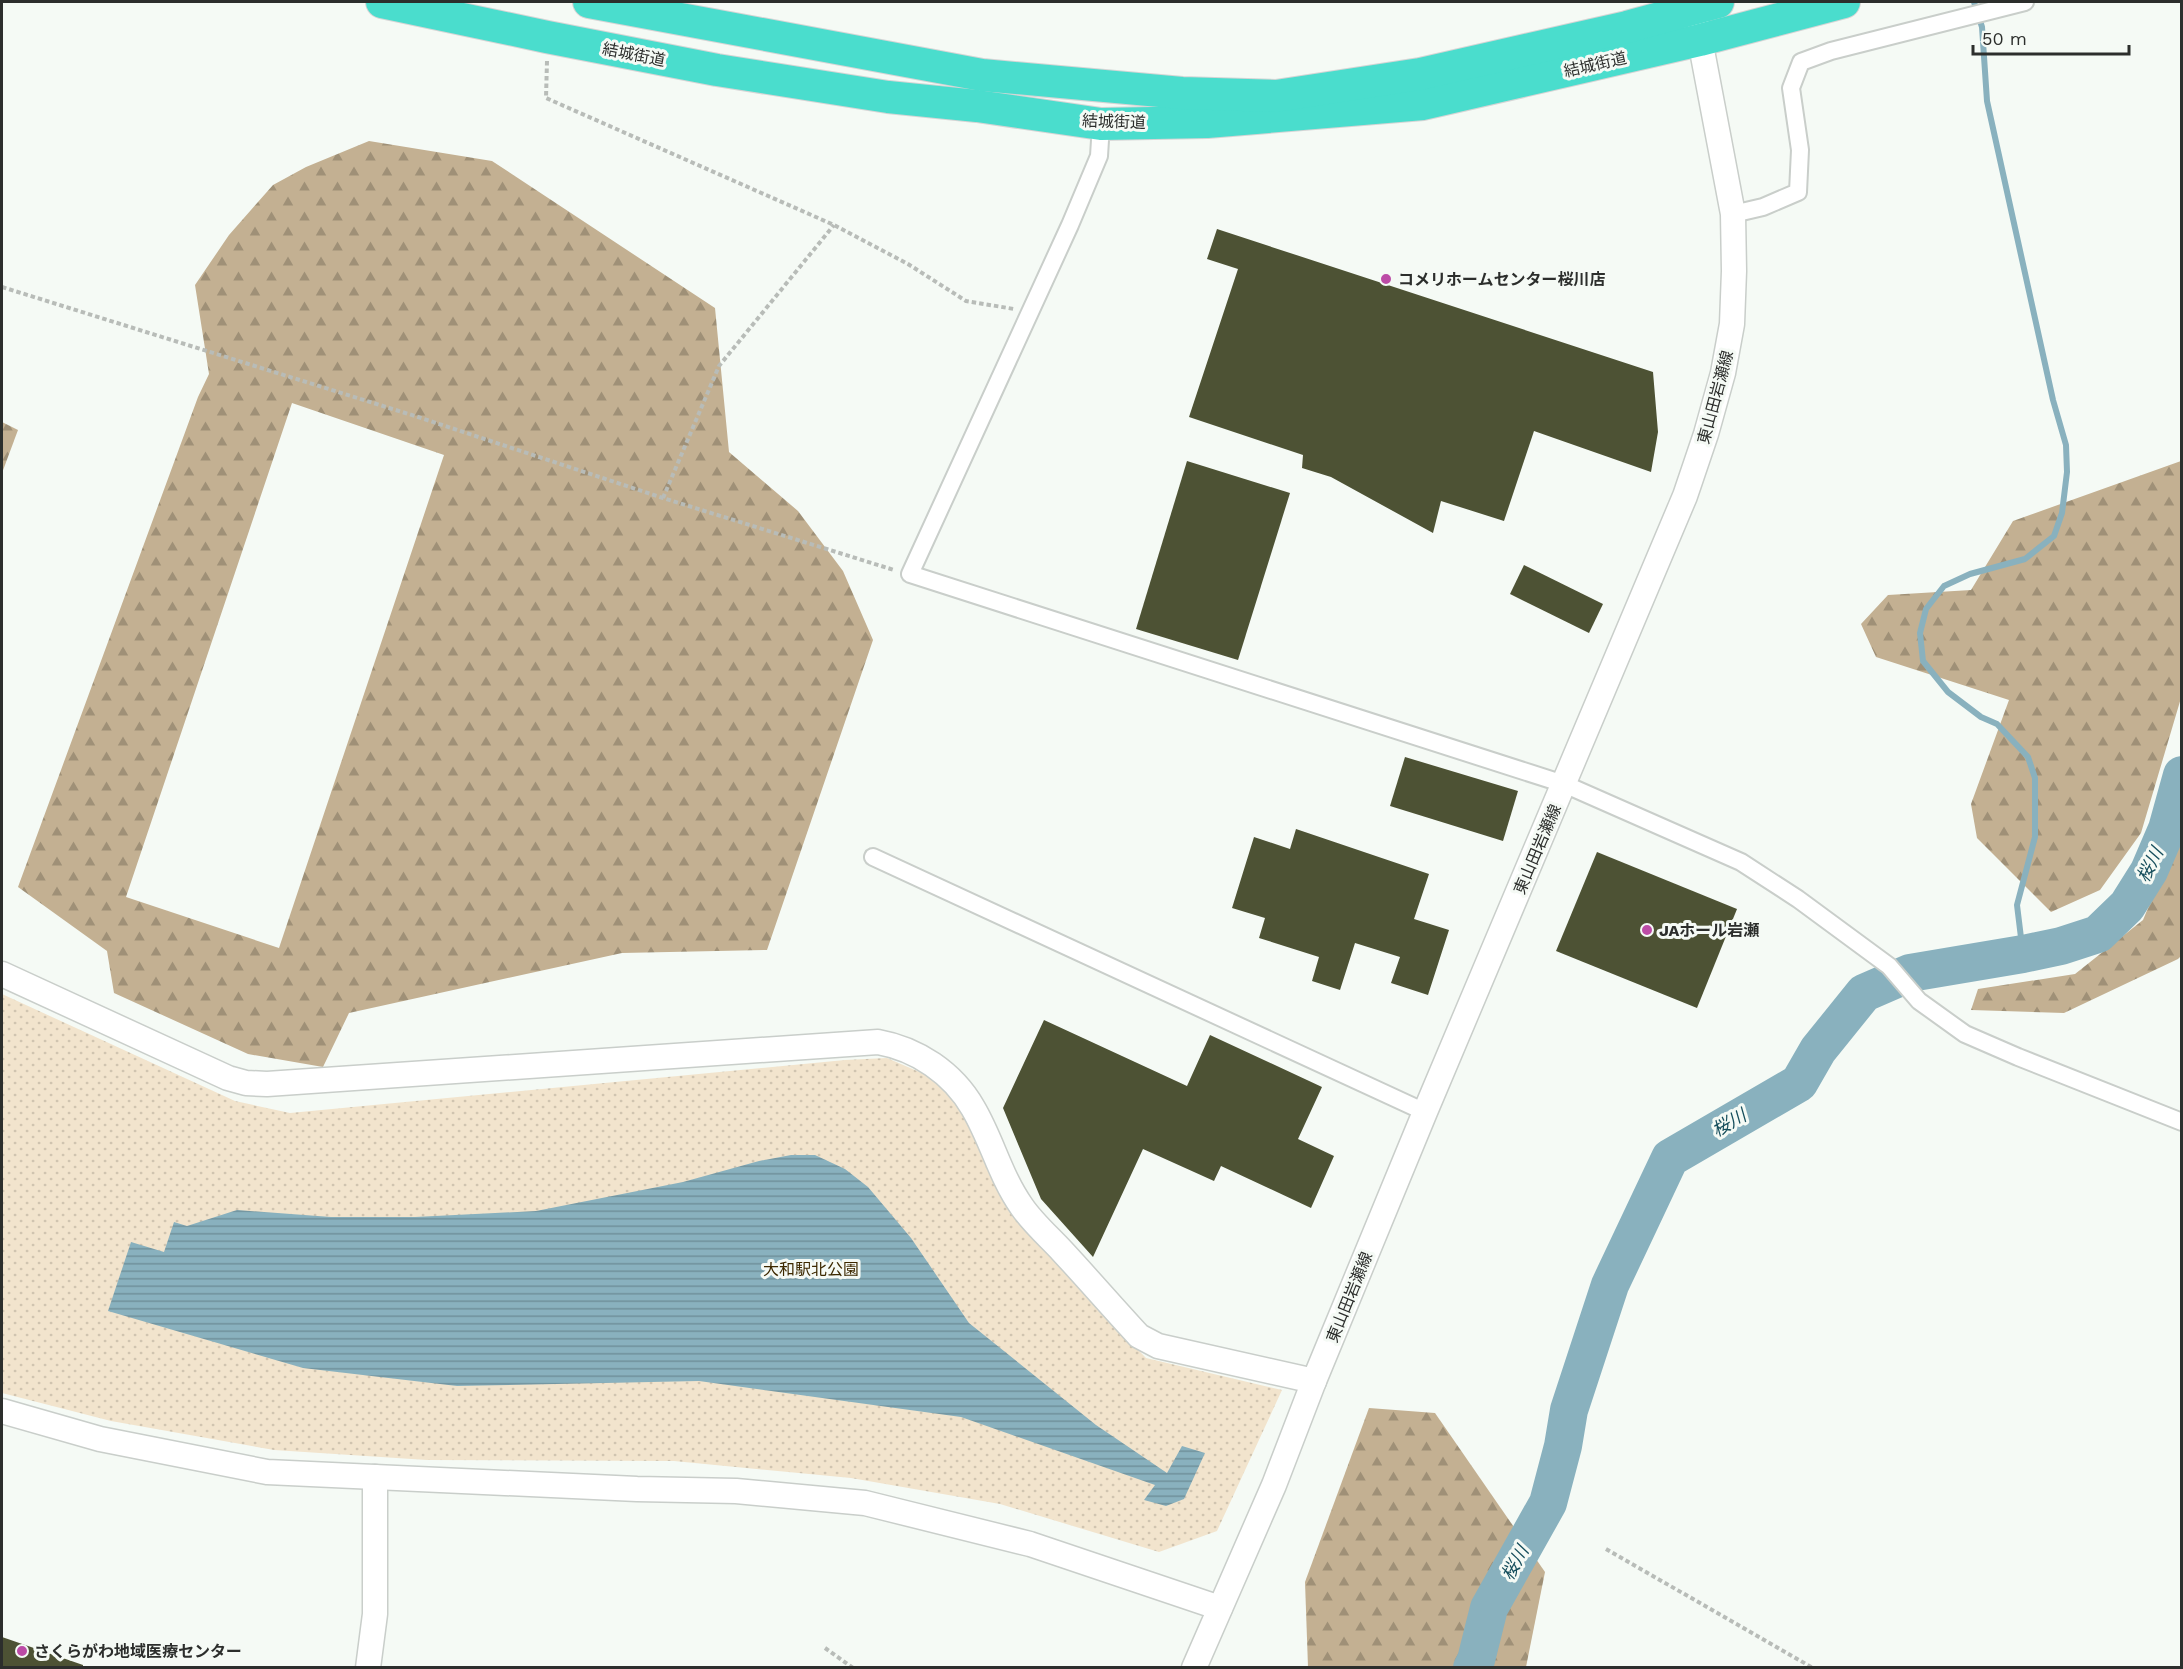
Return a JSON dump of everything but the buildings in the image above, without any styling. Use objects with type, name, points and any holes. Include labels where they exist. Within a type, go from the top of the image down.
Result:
[{"type":"highway","name":"結城街道","points":[[382,2],[717,70],[806,85],[1101,124],[1207,122],[1423,104],[1700,40],[1844,2]]},
{"type":"highway","name":"結城街道","points":[[589,2],[982,75],[1182,93],[1276,96],[1420,74],[1628,27],[1702,4]]},
{"type":"street","points":[[1733,214],[1763,207],[1798,192],[1800,150],[1791,88],[1801,62],[1831,51],[2025,2]]},
{"type":"street","name":"東山田岩瀬線","points":[[1194,1668],[1274,1485],[1314,1381],[1684,496],[1707,434],[1723,373],[1732,324],[1734,271],[1733,214],[1700,40],[1702,4]]},
{"type":"street","points":[[1101,124],[1099,156],[910,574],[1564,784],[1742,862],[1798,899],[1889,966],[1919,1001],[1965,1034],[2181,1122]]},
{"type":"street","points":[[873,857],[1425,1112]]},
{"type":"street","points":[[2,974],[228,1078],[246,1083],[291,1083],[878,1042],[898,1046],[940,1069],[961,1091],[974,1108],[1005,1180],[1023,1209],[1139,1336],[1158,1346],[1314,1381]]},
{"type":"street","points":[[2,1411],[100,1439],[267,1472],[637,1489],[736,1491],[866,1503],[1030,1544],[1220,1608]]},
{"type":"street","points":[[368,1668],[375,1614],[375,1477]]},
{"type":"path","points":[[547,37],[546,98],[834,225],[908,264],[966,301],[1030,311]]},
{"type":"path","points":[[663,498],[718,366],[834,225]]},
{"type":"path","points":[[2,287],[404,412],[663,498],[910,574]]},
{"type":"path","points":[[1606,1549],[1813,1668]]},
{"type":"path","points":[[825,1648],[853,1668]]},
{"type":"green space","points":[[369,141],[492,161],[715,308],[729,452],[798,511],[843,571],[873,640],[767,950],[622,953],[349,1013],[323,1067],[248,1054],[114,993],[107,951],[18,887],[198,397],[209,374],[195,285],[229,235],[273,185],[306,167]],"holes":[[[292,403],[444,455],[279,948],[126,897]]]},
{"type":"green space","points":[[2,422],[18,430],[2,473]]},
{"type":"green space","points":[[2181,461],[2181,698],[2141,833],[2100,890],[2051,912],[1977,838],[1971,804],[2009,700],[1876,657],[1861,624],[1888,595],[1971,590],[2013,521]]},
{"type":"green space","points":[[2181,829],[2182,955],[2178,959],[2064,1013],[1971,1010],[1978,989],[2075,974],[2143,920]]},
{"type":"green space","name":"大和駅北公園","points":[[2,994],[235,1101],[290,1113],[845,1060],[887,1058],[931,1077],[963,1109],[1109,1320],[1146,1358],[1282,1390],[1217,1531],[1159,1552],[1000,1504],[851,1478],[674,1461],[427,1460],[274,1450],[111,1421],[2,1393]]},
{"type":"green space","points":[[1369,1408],[1435,1413],[1545,1572],[1526,1667],[1308,1667],[1305,1582]]},
{"type":"water","points":[[791,1155],[815,1155],[845,1169],[868,1187],[911,1238],[969,1323],[1096,1425],[1167,1473],[1182,1446],[1205,1453],[1184,1499],[1166,1506],[1144,1500],[1155,1485],[961,1417],[699,1381],[457,1386],[303,1368],[108,1311],[131,1242],[164,1252],[174,1222],[187,1226],[237,1210],[331,1217],[415,1217],[536,1211],[683,1182],[759,1161]]},
{"type":"waterway","points":[[1974,2],[1982,27],[1987,101],[2053,400],[2066,445],[2067,472],[2062,513],[2054,536],[2025,559],[1970,574],[1944,586],[1926,609],[1920,633],[1923,661],[1948,692],[1981,717],[1997,724],[2028,757],[2035,778],[2035,837],[2017,905],[2023,954]]},
{"type":"waterway","name":"桜川","points":[[1472,1668],[1489,1608],[1548,1503],[1563,1446],[1569,1410],[1610,1285],[1670,1158],[1799,1083],[1818,1050],[1864,993],[1910,973],[2023,954],[2061,946],[2098,934],[2127,906],[2149,871],[2167,829],[2182,775]]},
{"type":"place","name":"コメリホームセンター桜川店","points":[[1386,279]]},
{"type":"place","name":"JAホール岩瀬","points":[[1647,930]]},
{"type":"place","name":"さくらがわ地域医療センター","points":[[22,1651]]}]
